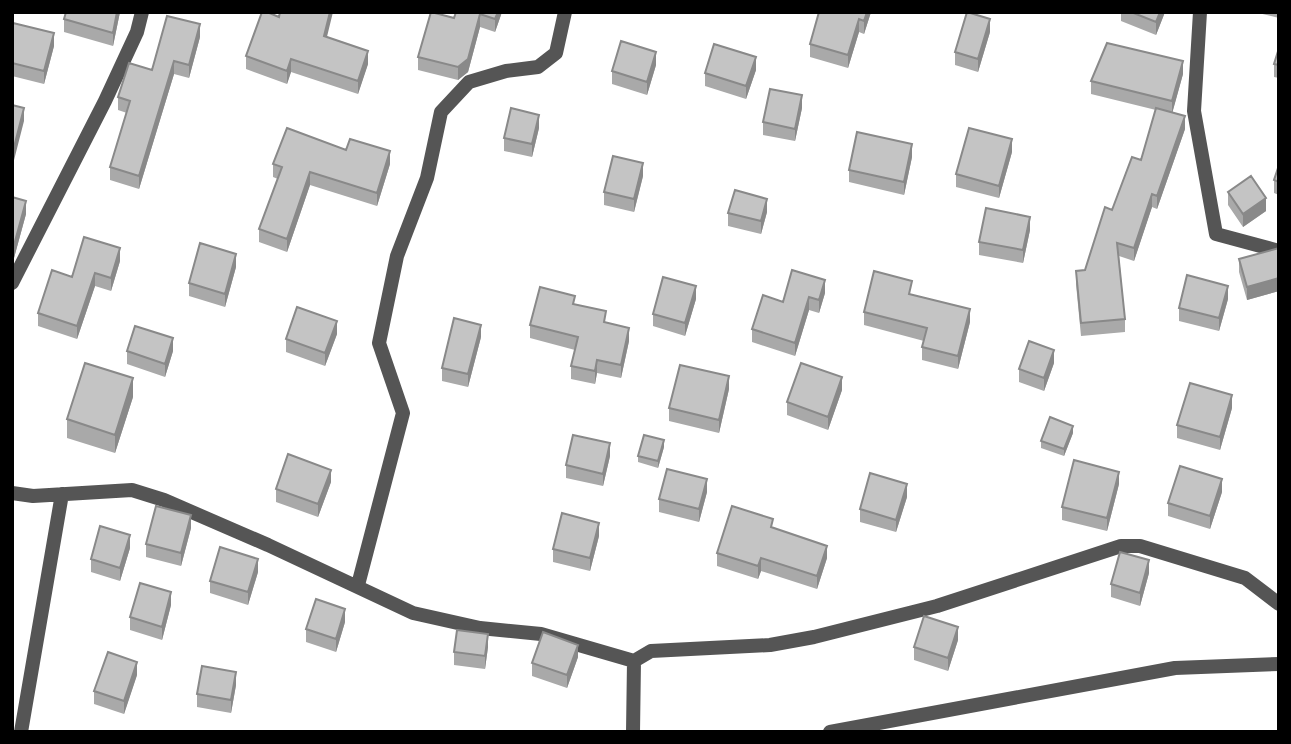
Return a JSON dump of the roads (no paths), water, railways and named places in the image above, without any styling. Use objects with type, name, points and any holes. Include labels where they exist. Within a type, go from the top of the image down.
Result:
[{"type":"street","points":[[12,284],[64,177],[105,101],[137,32],[142,12]]},
{"type":"street","points":[[358,585],[403,413],[379,343],[397,256],[427,178],[440,112],[469,82],[506,71],[538,67],[556,53],[565,12]]},
{"type":"street","points":[[1200,12],[1194,111],[1216,234],[1279,251]]},
{"type":"street","points":[[12,493],[33,496],[132,490],[164,500],[358,585],[414,613],[480,628],[541,634],[634,662],[651,651],[770,645],[814,637],[937,606],[1121,546],[1140,546],[1245,578],[1279,604]]},
{"type":"street","points":[[21,732],[62,494]]},
{"type":"street","points":[[633,732],[634,662]]},
{"type":"street","points":[[830,732],[1175,668],[1279,664]]}]
